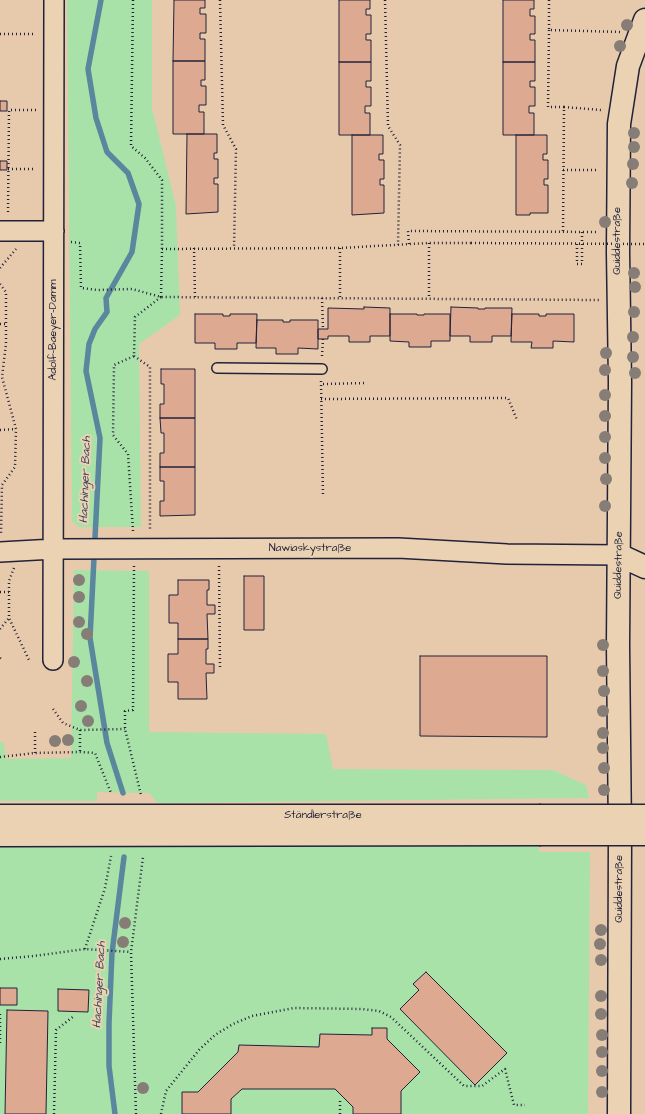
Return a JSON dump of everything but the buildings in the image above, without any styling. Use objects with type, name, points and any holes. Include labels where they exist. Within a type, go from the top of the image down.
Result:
[{"type":"main road","name":"Quiddestraße","points":[[619,1114],[620,836],[618,645],[620,555],[620,382],[618,170],[619,124],[628,66],[642,29]]},
{"type":"main road","points":[[620,555],[645,550]]},
{"type":"main road","points":[[620,555],[645,566]]},
{"type":"main road","name":"Ständlerstraße","points":[[0,816],[539,825],[645,834]]},
{"type":"main road","name":"Ständlerstraße","points":[[0,835],[539,825],[645,816]]},
{"type":"street","name":"Adolf-Baeyer-Damm","points":[[53,660],[54,0]]},
{"type":"street","points":[[0,231],[54,231]]},
{"type":"street","name":"Nawiaskystraße","points":[[7,551],[54,549],[398,548],[507,554],[620,555]]},
{"type":"lane","points":[[217,368],[322,369]]},
{"type":"path","points":[[133,0],[131,146],[145,158],[162,180],[161,297]]},
{"type":"path","points":[[220,0],[223,125],[236,149],[234,248]]},
{"type":"path","points":[[385,0],[388,126],[400,145],[398,245]]},
{"type":"path","points":[[549,0],[548,107],[601,110]]},
{"type":"path","points":[[549,30],[621,32],[642,29]]},
{"type":"path","points":[[0,34],[54,34]]},
{"type":"path","points":[[563,232],[564,107]]},
{"type":"path","points":[[8,213],[9,110],[54,110]]},
{"type":"path","points":[[8,169],[54,169]]},
{"type":"path","points":[[563,170],[618,170]]},
{"type":"path","points":[[409,244],[408,231],[597,232]]},
{"type":"path","points":[[577,244],[577,264],[582,264],[582,232]]},
{"type":"path","points":[[70,242],[80,243],[81,288],[97,290],[132,289],[161,297],[619,300]]},
{"type":"path","points":[[162,249],[340,248],[430,243],[645,244]]},
{"type":"path","points":[[429,299],[430,243]]},
{"type":"path","points":[[0,268],[17,248]]},
{"type":"path","points":[[194,248],[195,298]]},
{"type":"path","points":[[340,248],[340,299]]},
{"type":"path","points":[[0,284],[6,292],[6,344],[1,377],[16,429],[15,467],[1,485],[1,531],[7,551],[10,618],[29,660]]},
{"type":"path","points":[[134,356],[135,317],[161,297]]},
{"type":"path","points":[[322,298],[323,329]]},
{"type":"path","points":[[0,324],[6,324]]},
{"type":"path","points":[[323,339],[321,384],[323,496]]},
{"type":"path","points":[[134,356],[150,367],[133,710],[125,711],[125,729],[142,795]]},
{"type":"path","points":[[134,356],[114,365],[113,435],[128,454],[142,549]]},
{"type":"path","points":[[321,384],[366,383]]},
{"type":"path","points":[[321,399],[508,398],[517,420]]},
{"type":"path","points":[[0,430],[16,429]]},
{"type":"path","points":[[219,549],[220,668]]},
{"type":"path","points":[[0,592],[9,592]]},
{"type":"path","points":[[0,629],[10,618]]},
{"type":"path","points":[[53,709],[63,723],[80,730],[125,729]]},
{"type":"path","points":[[80,730],[80,752]]},
{"type":"path","points":[[35,731],[35,752]]},
{"type":"path","points":[[0,757],[35,752],[95,753],[111,793]]},
{"type":"path","points":[[85,949],[105,888],[111,856]]},
{"type":"path","points":[[136,1114],[131,952],[143,857]]},
{"type":"path","points":[[0,959],[85,949],[131,952]]},
{"type":"path","points":[[161,1114],[166,1091],[199,1050],[215,1035],[233,1024],[252,1016],[294,1008],[362,1009],[379,1011],[391,1017],[464,1086],[482,1086],[505,1069],[514,1105],[525,1105]]},
{"type":"path","points":[[0,1011],[0,1043]]},
{"type":"path","points":[[54,1114],[56,1030],[74,1016]]},
{"type":"path","points":[[340,1100],[340,1114]]},
{"type":"green space","points":[[67,0],[152,0],[152,108],[176,206],[180,315],[139,344],[141,527],[79,527],[72,521]]},
{"type":"green space","points":[[74,570],[149,571],[149,732],[326,734],[333,769],[553,770],[586,785],[589,798],[158,803],[149,793],[97,792],[97,801],[0,801],[0,742],[4,743],[6,759],[71,758]]},
{"type":"green space","points":[[0,845],[539,846],[539,852],[590,852],[588,1114],[0,1114]]},
{"type":"waterway","name":"Hachinger Bach","points":[[101,0],[88,69],[96,118],[107,152],[128,173],[139,204],[132,252],[106,298],[107,312],[95,329],[89,344],[86,371],[100,438],[90,638],[107,743],[123,793]]},
{"type":"waterway","name":"Hachinger Bach","points":[[115,1114],[109,1066],[109,1023],[112,953],[124,857]]}]
